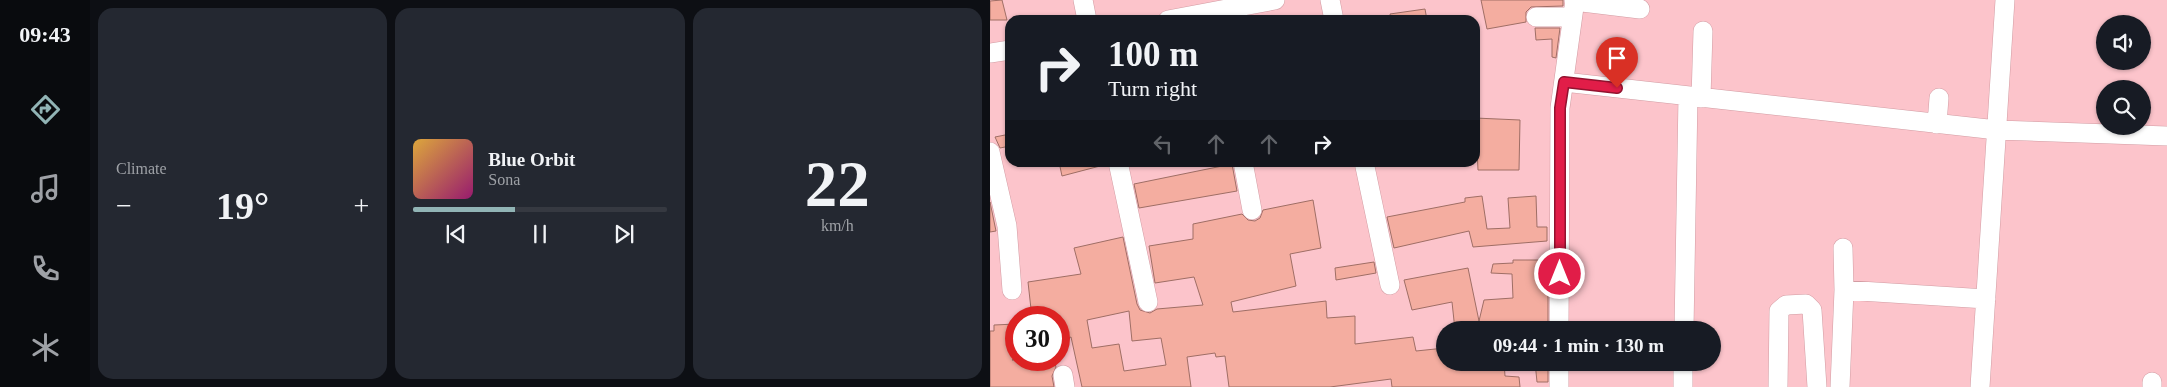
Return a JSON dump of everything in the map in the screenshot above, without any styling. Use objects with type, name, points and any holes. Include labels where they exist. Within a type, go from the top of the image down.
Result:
[{"type":"street","points":[[1083,0],[1086,15]]},
{"type":"street","points":[[1191,15],[1275,0]]},
{"type":"street","points":[[1330,0],[1333,15]]},
{"type":"street","points":[[1980,387],[2005,0]]},
{"type":"street","points":[[1559,321],[1560,108],[1574,6]]},
{"type":"street","points":[[1536,17],[1574,6],[1640,9]]},
{"type":"street","points":[[1684,321],[1694,97],[1703,31]]},
{"type":"street","points":[[990,53],[1005,51]]},
{"type":"street","points":[[1564,82],[1694,97],[1977,116]]},
{"type":"street","points":[[1938,112],[1997,130],[2167,136]]},
{"type":"street","points":[[991,157],[1007,226],[1012,290]]},
{"type":"street","points":[[1119,167],[1148,302]]},
{"type":"street","points":[[1244,167],[1252,210]]},
{"type":"street","points":[[1365,167],[1390,285]]},
{"type":"street","points":[[1840,387],[1844,290],[1843,248]]},
{"type":"street","points":[[1844,290],[1986,298]]},
{"type":"street","points":[[1778,387],[1779,311],[1786,305],[1806,304],[1812,310],[1817,387]]},
{"type":"street","points":[[1559,371],[1559,387]]},
{"type":"street","points":[[1683,387],[1684,371]]},
{"type":"building","points":[[1002,0],[1005,20],[990,20],[990,1]]},
{"type":"building","points":[[1481,0],[1563,0],[1563,6],[1531,7],[1526,12],[1526,22],[1487,29]]},
{"type":"building","points":[[1425,9],[1426,15],[1390,15]]},
{"type":"building","points":[[1535,28],[1560,28],[1556,58],[1552,57],[1552,39],[1536,40]]},
{"type":"building","points":[[1480,118],[1520,120],[1519,170],[1478,170],[1478,167],[1480,167]]},
{"type":"building","points":[[1005,135],[1005,147],[1000,148],[995,137]]},
{"type":"building","points":[[1060,167],[1096,167],[1062,176]]},
{"type":"building","points":[[1217,167],[1233,167],[1237,191],[1139,208],[1134,184]]},
{"type":"building","points":[[1482,196],[1487,229],[1510,228],[1508,198],[1536,196],[1537,227],[1547,227],[1547,241],[1473,247],[1469,231],[1394,248],[1387,217],[1465,202],[1465,198]]},
{"type":"building","points":[[1313,200],[1321,248],[1290,254],[1296,286],[1231,302],[1233,312],[1326,301],[1327,318],[1355,316],[1355,344],[1413,337],[1416,351],[1436,349],[1436,371],[1505,371],[1505,376],[1519,377],[1520,387],[1392,387],[1391,379],[1330,387],[1229,387],[1225,356],[1216,357],[1215,353],[1187,357],[1191,387],[1082,387],[1070,337],[1070,306],[1031,306],[1028,282],[1081,274],[1074,248],[1123,237],[1137,304],[1140,310],[1150,313],[1157,309],[1203,305],[1194,277],[1155,283],[1149,246],[1193,239],[1193,224],[1242,214],[1248,220],[1255,221],[1260,218],[1263,210]],"holes":[[[1129,311],[1132,341],[1161,338],[1166,365],[1124,371],[1119,344],[1092,348],[1087,320]]]},
{"type":"building","points":[[990,202],[996,231],[990,232]]},
{"type":"building","points":[[1513,260],[1548,260],[1548,321],[1479,321],[1484,300],[1513,298],[1512,274],[1491,273],[1493,264],[1513,263]]},
{"type":"building","points":[[1374,262],[1376,273],[1336,280],[1335,268]]},
{"type":"building","points":[[1468,268],[1479,321],[1454,321],[1452,302],[1412,310],[1404,280]]},
{"type":"building","points":[[1005,324],[1005,371],[1054,371],[1052,376],[1054,387],[990,387],[990,331],[994,331],[994,325]]},
{"type":"building","points":[[1536,371],[1548,371],[1548,382],[1537,382]]},
{"type":"route","points":[[1560,274],[1560,108],[1564,82],[1617,88]]}]
